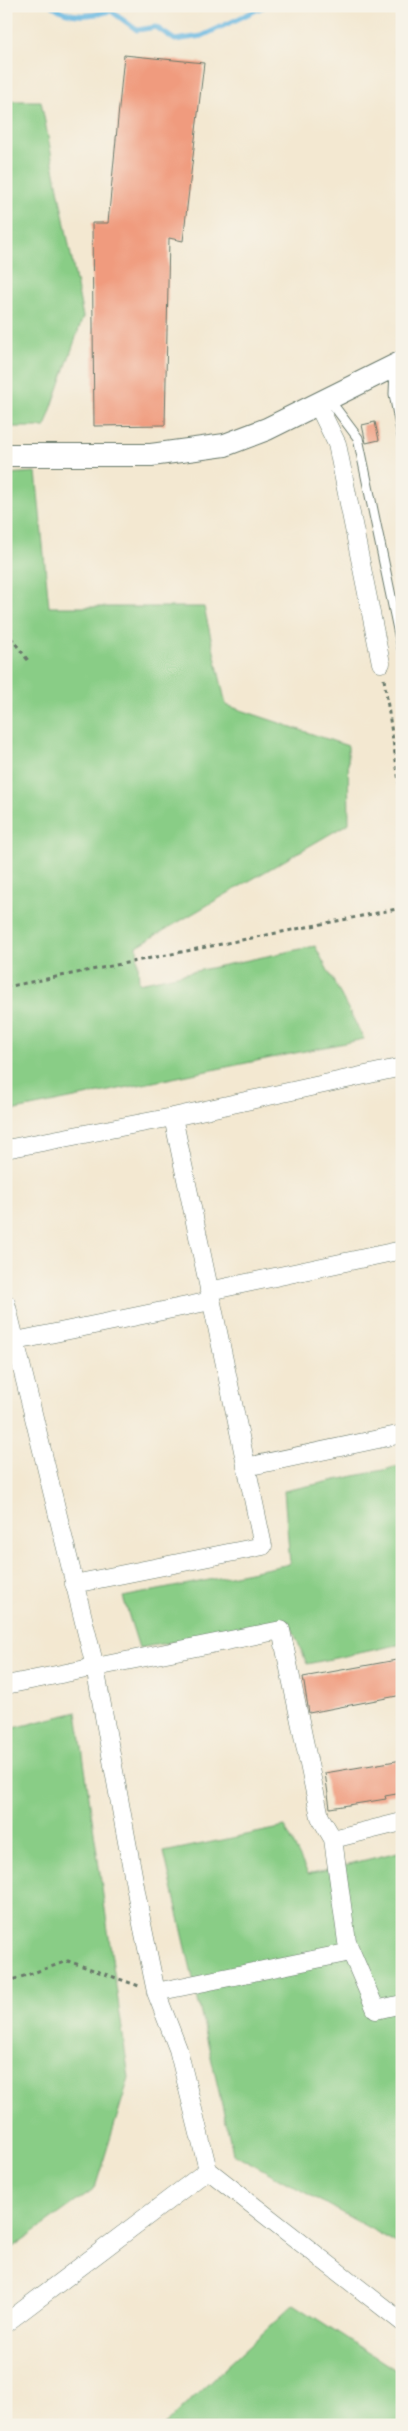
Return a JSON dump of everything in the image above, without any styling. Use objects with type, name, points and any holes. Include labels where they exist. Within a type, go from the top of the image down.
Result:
[{"type":"street","points":[[6,455],[152,455],[225,445],[267,429],[322,400],[399,364]]},
{"type":"street","points":[[322,400],[337,444],[381,663]]},
{"type":"street","points":[[6,1149],[173,1117],[402,1067]]},
{"type":"street","points":[[74,1584],[263,1546],[173,1117]]},
{"type":"street","points":[[11,1342],[402,1250]]},
{"type":"street","points":[[6,1303],[11,1342],[95,1667],[156,1992],[178,2049],[208,2170],[402,2322]]},
{"type":"street","points":[[246,1467],[402,1434]]},
{"type":"street","points":[[6,1685],[281,1630],[320,1817],[333,1839],[347,1942],[376,2010],[402,2004]]},
{"type":"street","points":[[333,1839],[402,1822]]},
{"type":"street","points":[[156,1992],[351,1952]]},
{"type":"street","points":[[6,2324],[208,2170]]},
{"type":"lane","points":[[399,364],[394,394],[402,437]]},
{"type":"lane","points":[[322,400],[358,438],[402,649]]},
{"type":"path","points":[[6,631],[30,663]]},
{"type":"path","points":[[381,663],[402,802]]},
{"type":"path","points":[[6,987],[402,908]]},
{"type":"path","points":[[6,1982],[68,1961],[156,1992]]},
{"type":"green space","points":[[6,101],[41,101],[83,317],[45,427],[6,427]]},
{"type":"green space","points":[[36,472],[49,607],[204,607],[226,705],[348,746],[349,823],[137,946],[139,983],[315,946],[364,1039],[6,1112],[6,474]]},
{"type":"green space","points":[[402,1466],[402,1644],[307,1664],[289,1621],[139,1648],[123,1597],[290,1564],[284,1491]]},
{"type":"green space","points":[[77,1712],[129,2078],[95,2188],[6,2252],[6,1730]]},
{"type":"green space","points":[[285,1827],[308,1874],[402,1851],[402,2246],[233,2153],[164,1852]]},
{"type":"green space","points":[[294,2304],[402,2374],[402,2425],[164,2425]]},
{"type":"building","points":[[124,55],[204,63],[183,241],[169,238],[165,425],[94,426],[92,223],[108,223]]},
{"type":"building","points":[[375,422],[379,440],[366,443],[362,425]]},
{"type":"building","points":[[402,1659],[402,1695],[309,1713],[303,1677]]},
{"type":"building","points":[[402,1760],[402,1793],[385,1796],[386,1799],[330,1808],[325,1773]]},
{"type":"waterway","points":[[53,6],[74,15],[111,11],[137,30],[156,27],[175,40],[202,36],[265,6]]}]
